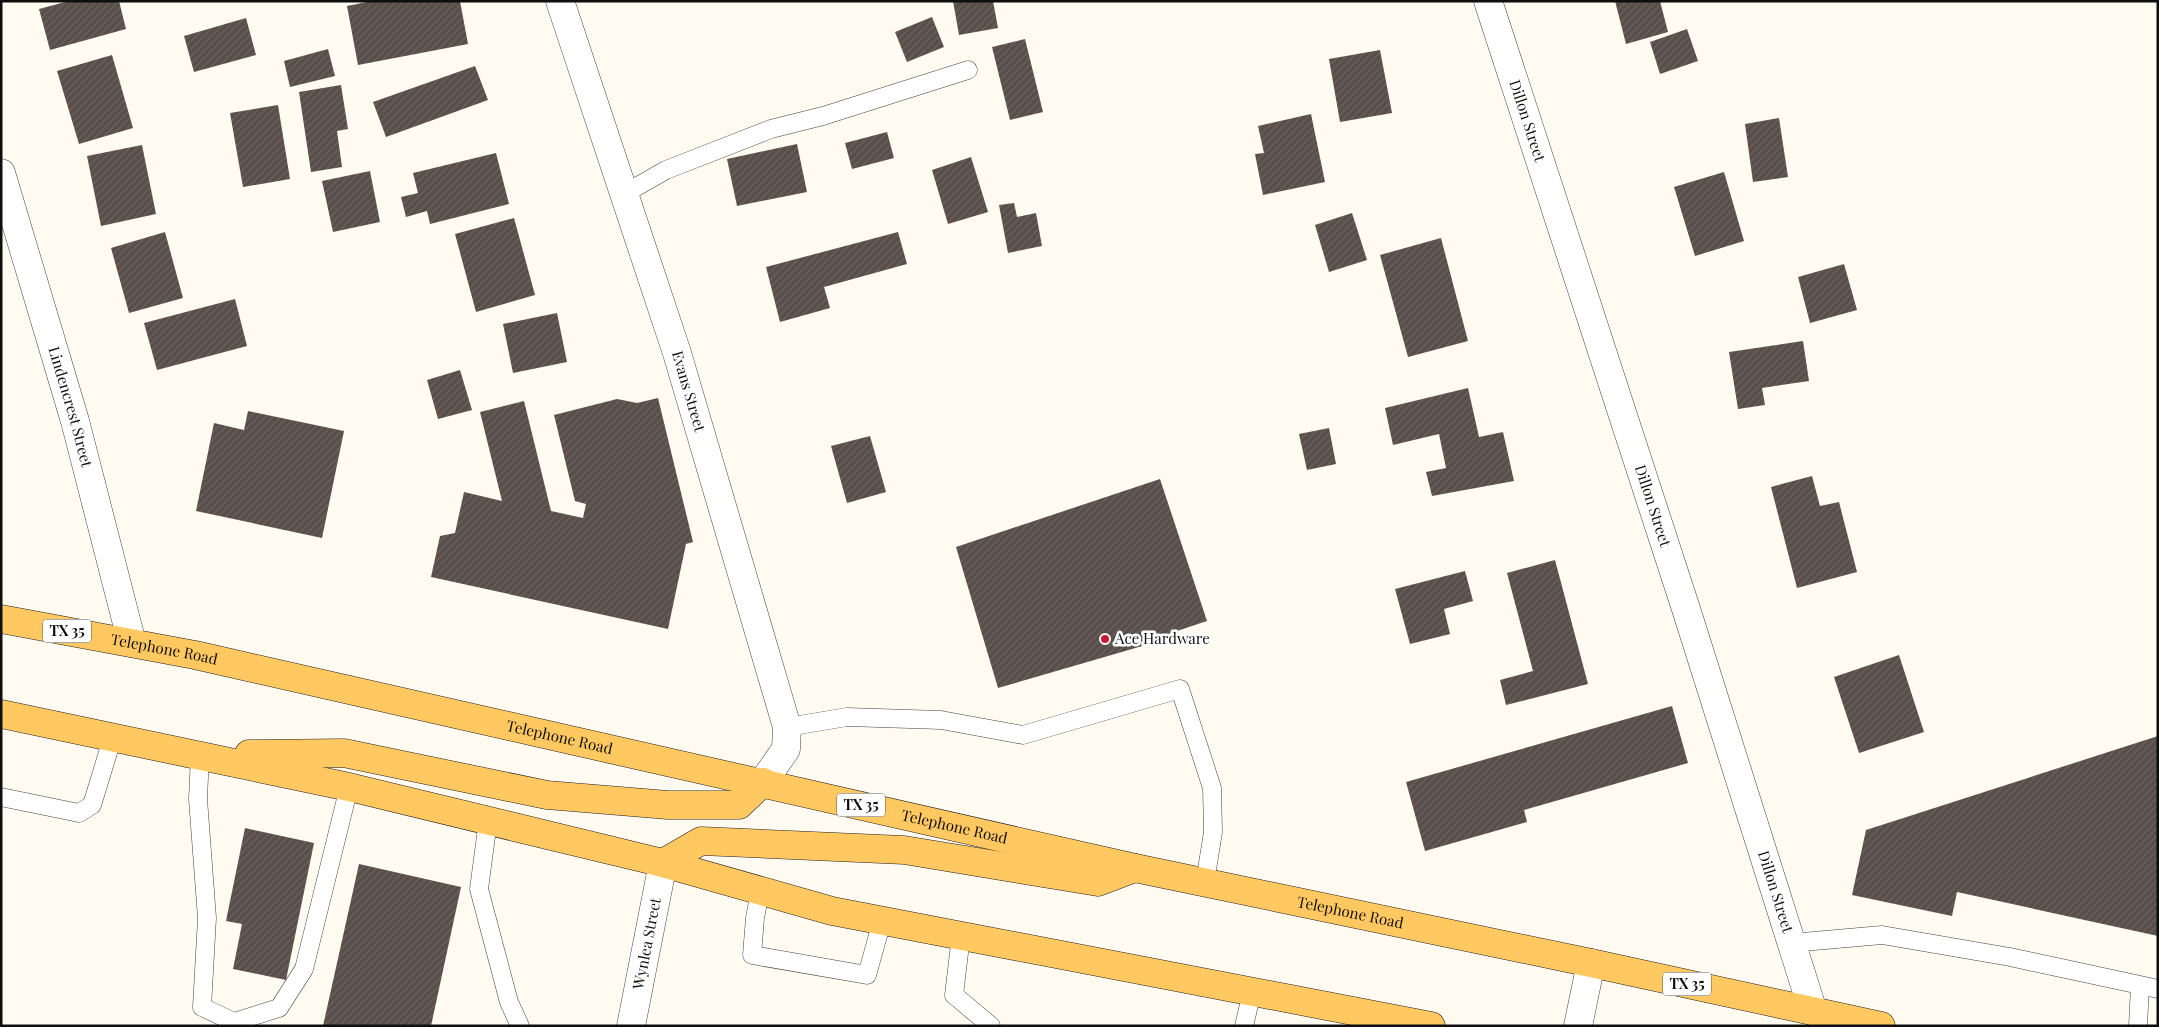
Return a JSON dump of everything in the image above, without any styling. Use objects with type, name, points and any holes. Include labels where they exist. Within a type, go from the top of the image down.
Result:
[{"type":"main road","name":"Telephone Road","points":[[1,619],[195,655],[1135,868],[1591,962],[1881,1026]]},
{"type":"main road","points":[[1,714],[113,736],[348,787],[488,820],[664,863],[832,912],[1431,1026]]},
{"type":"main road","points":[[200,755],[344,753],[546,795],[668,805],[738,805],[762,782]]},
{"type":"main road","points":[[664,863],[701,841],[904,850],[1098,882],[1135,868]]},
{"type":"street","name":"Evans Street","points":[[560,1],[677,353],[787,727],[786,749],[762,782]]},
{"type":"street","name":"Dillon Street","points":[[1488,1],[1684,602],[1813,1011]]},
{"type":"street","name":"Lindencrest Street","points":[[1,173],[74,420],[132,643]]},
{"type":"street","name":"Wynlea Street","points":[[631,1026],[664,863]]},
{"type":"street","points":[[1578,1026],[1591,962]]},
{"type":"lane","points":[[624,194],[666,170],[764,131],[822,116],[968,70]]},
{"type":"lane","points":[[787,727],[846,716],[941,720],[1023,735],[1180,689],[1212,788],[1213,832],[1205,882]]},
{"type":"lane","points":[[1,797],[79,813],[92,805],[113,736]]},
{"type":"lane","points":[[200,755],[198,799],[207,918],[202,1007],[234,1022],[279,1008],[304,968],[348,787]]},
{"type":"lane","points":[[488,820],[479,889],[509,1002],[520,1026]]},
{"type":"lane","points":[[760,891],[754,918],[752,954],[867,975],[882,921]]},
{"type":"lane","points":[[1791,943],[1882,935],[2010,957],[2158,989]]},
{"type":"lane","points":[[961,936],[954,996],[991,1026]]},
{"type":"lane","points":[[2138,1026],[2140,985]]},
{"type":"lane","points":[[1244,1026],[1252,992]]},
{"type":"building","points":[[69,1],[119,1],[126,29],[50,50],[39,9]]},
{"type":"building","points":[[372,1],[460,1],[468,44],[358,65],[347,6]]},
{"type":"building","points":[[953,1],[993,1],[998,28],[959,35]]},
{"type":"building","points":[[1615,1],[1660,1],[1668,32],[1626,44]]},
{"type":"building","points":[[932,17],[944,47],[907,62],[895,32]]},
{"type":"building","points":[[246,18],[256,55],[194,72],[184,36]]},
{"type":"building","points":[[1687,29],[1698,61],[1660,74],[1650,42]]},
{"type":"building","points":[[1025,39],[1043,112],[1010,120],[992,47]]},
{"type":"building","points":[[328,49],[335,76],[290,87],[284,61]]},
{"type":"building","points":[[1380,50],[1392,113],[1340,122],[1329,59]]},
{"type":"building","points":[[112,55],[133,128],[79,144],[57,71]]},
{"type":"building","points":[[475,66],[488,100],[386,137],[373,102]]},
{"type":"building","points":[[341,85],[348,129],[337,131],[342,167],[311,172],[299,92]]},
{"type":"building","points":[[278,105],[290,179],[243,187],[230,113]]},
{"type":"building","points":[[1311,114],[1325,182],[1263,195],[1255,154],[1264,153],[1258,126]]},
{"type":"building","points":[[1779,118],[1788,177],[1753,182],[1745,124]]},
{"type":"building","points":[[887,132],[894,158],[852,169],[845,143]]},
{"type":"building","points":[[797,144],[807,192],[737,206],[727,159]]},
{"type":"building","points":[[142,145],[156,214],[101,226],[87,156]]},
{"type":"building","points":[[496,153],[509,204],[430,224],[427,211],[406,217],[401,197],[418,193],[413,173]]},
{"type":"building","points":[[971,157],[988,212],[948,224],[932,170]]},
{"type":"building","points":[[370,171],[380,222],[333,232],[322,181]]},
{"type":"building","points":[[1724,172],[1744,241],[1695,256],[1674,187]]},
{"type":"building","points":[[1014,203],[1017,217],[1036,213],[1042,246],[1008,253],[999,205]]},
{"type":"building","points":[[1352,213],[1367,260],[1329,272],[1315,225]]},
{"type":"building","points":[[514,218],[535,295],[476,312],[455,234]]},
{"type":"building","points":[[165,232],[183,298],[129,313],[111,248]]},
{"type":"building","points":[[898,232],[907,264],[824,287],[830,308],[780,322],[766,267]]},
{"type":"building","points":[[1441,238],[1468,341],[1408,357],[1380,255]]},
{"type":"building","points":[[1844,264],[1857,310],[1810,323],[1798,277]]},
{"type":"building","points":[[235,299],[247,346],[157,370],[144,323]]},
{"type":"building","points":[[557,313],[567,362],[513,373],[503,324]]},
{"type":"building","points":[[1803,341],[1809,381],[1762,388],[1765,405],[1738,409],[1729,352]]},
{"type":"building","points":[[460,370],[472,410],[438,419],[427,380]]},
{"type":"building","points":[[1468,388],[1479,437],[1503,432],[1514,481],[1432,496],[1426,472],[1446,468],[1439,434],[1393,445],[1385,408]]},
{"type":"building","points":[[658,398],[693,542],[686,544],[668,629],[431,577],[440,536],[455,533],[464,492],[502,501],[480,412],[524,401],[551,511],[583,518],[586,504],[575,501],[554,415],[617,399],[637,403]]},
{"type":"building","points":[[248,411],[344,431],[322,538],[196,511],[214,423],[244,430]]},
{"type":"building","points":[[1329,428],[1336,464],[1307,470],[1299,434]]},
{"type":"building","points":[[870,436],[886,492],[847,503],[831,446]]},
{"type":"building","points":[[1812,476],[1820,506],[1839,502],[1857,572],[1797,588],[1771,487]]},
{"type":"building","points":[[1160,479],[1207,621],[1162,636],[1163,640],[998,688],[956,547]]},
{"type":"building","points":[[1555,560],[1588,684],[1506,705],[1500,680],[1533,671],[1507,573]]},
{"type":"building","points":[[1465,571],[1473,601],[1444,609],[1450,634],[1410,644],[1395,589]]},
{"type":"building","points":[[1899,655],[1924,732],[1859,753],[1834,677]]},
{"type":"building","points":[[1672,706],[1688,763],[1524,810],[1527,822],[1425,851],[1406,782]]},
{"type":"building","points":[[2158,736],[2158,936],[1957,892],[1952,916],[1852,895],[1866,830]]},
{"type":"building","points":[[245,828],[314,843],[286,980],[233,969],[242,924],[226,921]]},
{"type":"building","points":[[359,864],[461,887],[431,1026],[323,1026]]},
{"type":"place","name":"Ace Hardware","points":[[1105,639]]}]
